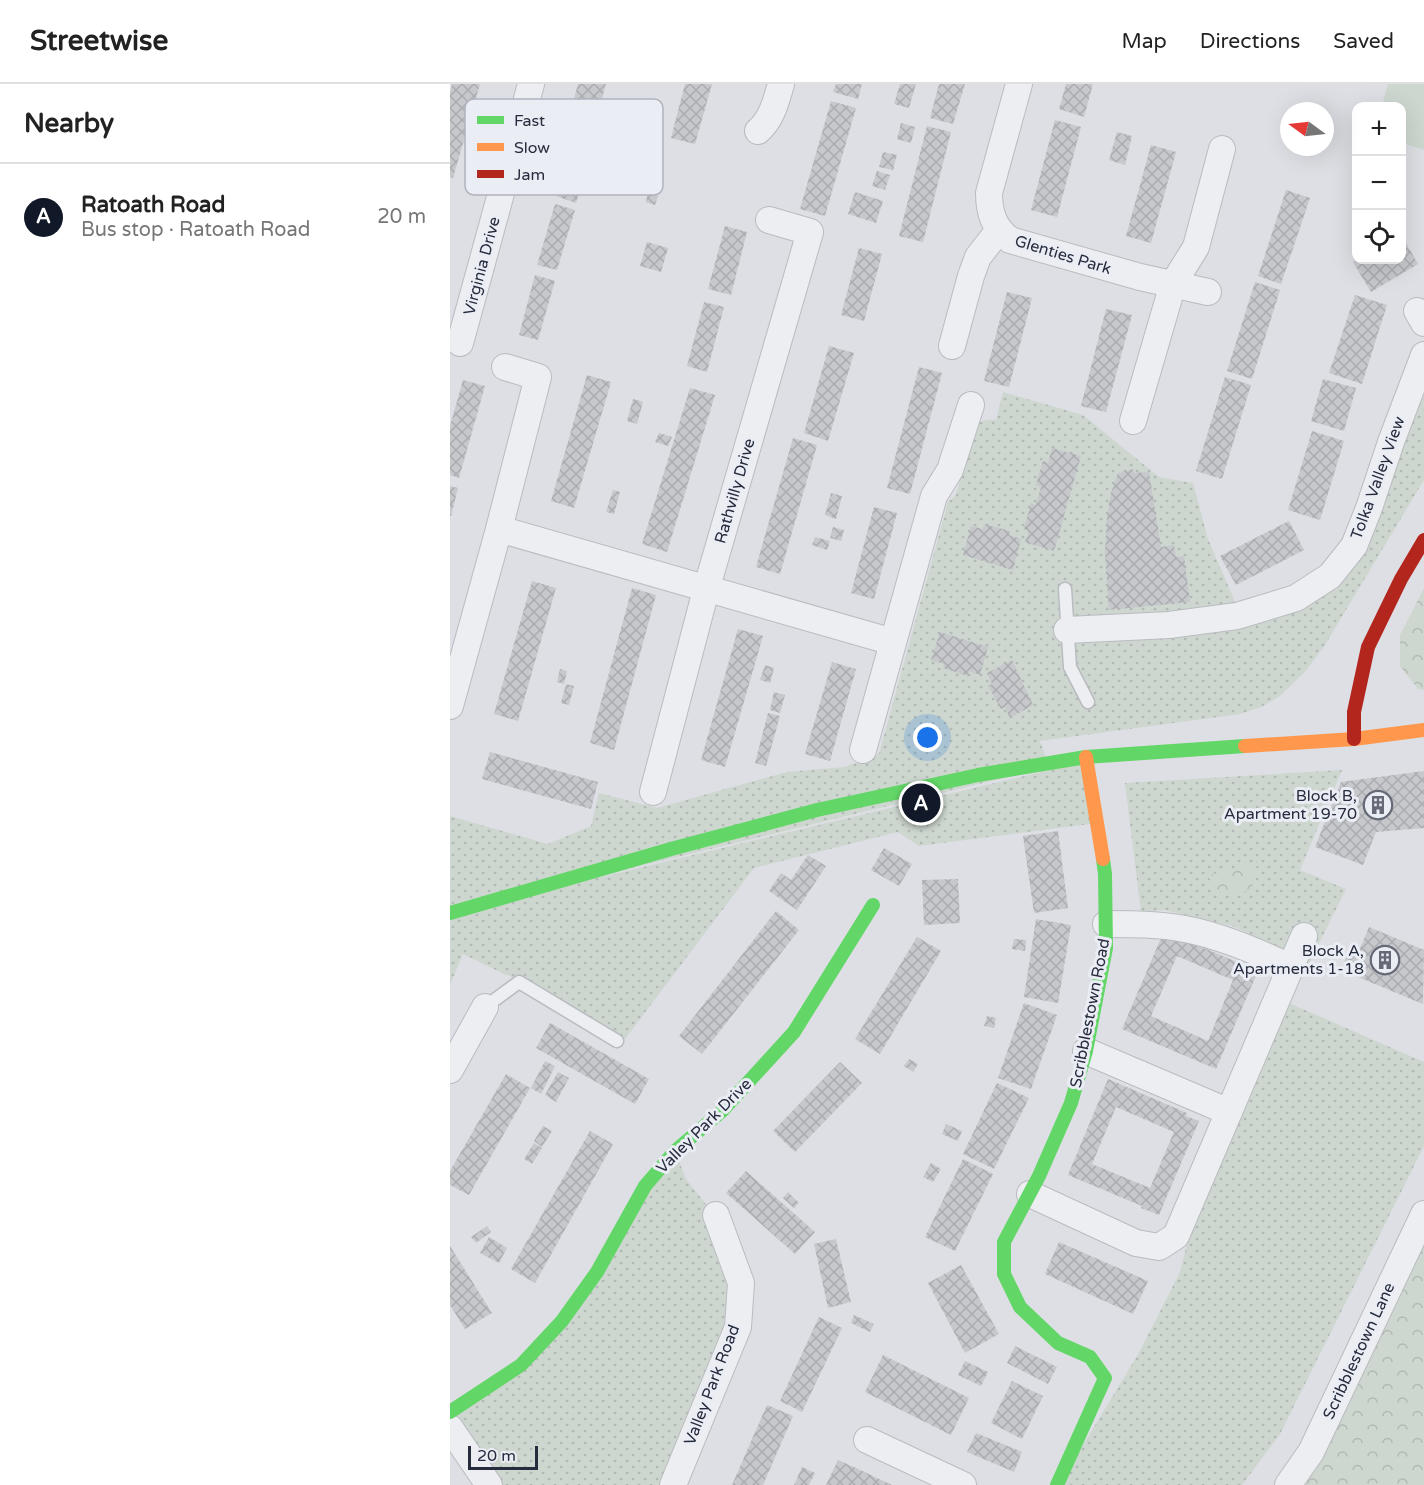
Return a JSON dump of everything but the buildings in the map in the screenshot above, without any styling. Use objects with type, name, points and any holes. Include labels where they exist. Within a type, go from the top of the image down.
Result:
[{"type":"street","name":"Virginia Drive","points":[[527,99],[531,84]]},
{"type":"street","points":[[758,131],[765,125],[772,112],[782,84]]},
{"type":"street","name":"Glenties Park","points":[[1019,84],[989,193],[989,209],[999,230],[1010,240],[1140,278],[1208,292]]},
{"type":"street","points":[[1133,422],[1173,284],[1197,248],[1222,149]]},
{"type":"street","name":"Virginia Drive","points":[[460,343],[501,195]]},
{"type":"street","name":"Rathvilly Drive","points":[[653,792],[706,590],[810,232],[769,220]]},
{"type":"street","points":[[952,346],[978,256],[999,230]]},
{"type":"street","name":"Tolka Valley View","points":[[1067,630],[1169,625],[1237,616],[1296,598],[1330,576],[1354,546],[1370,508],[1391,442],[1424,355]]},
{"type":"street","points":[[452,690],[499,529],[538,377],[505,367]]},
{"type":"street","points":[[863,750],[934,496],[950,470],[970,405]]},
{"type":"street","points":[[499,529],[893,642]]},
{"type":"street","points":[[1354,740],[1354,712],[1368,647],[1401,579],[1424,540]]},
{"type":"street","points":[[450,914],[660,852],[817,810],[978,775],[1086,757],[1354,740],[1424,730]]},
{"type":"street","name":"Scribblestown Road","points":[[1057,1485],[1105,1378],[1090,1357],[1058,1343],[1020,1307],[1004,1274],[1004,1242],[1030,1194],[1071,1103],[1086,1051],[1106,948],[1105,874],[1086,757]]},
{"type":"street","name":"Valley Park Drive","points":[[450,1412],[521,1365],[562,1321],[597,1272],[645,1186],[675,1151],[722,1111],[794,1032],[873,905]]},
{"type":"street","points":[[1106,924],[1184,928],[1227,940],[1291,967]]},
{"type":"street","points":[[1030,1194],[1136,1243],[1159,1247],[1176,1236],[1304,936]]},
{"type":"street","points":[[450,1070],[485,1007]]},
{"type":"street","points":[[1086,1051],[1229,1112]]},
{"type":"street","name":"Scribblestown Lane","points":[[1288,1485],[1311,1452],[1424,1214]]},
{"type":"street","name":"Valley Park Road","points":[[673,1485],[738,1328],[741,1283],[716,1215]]},
{"type":"street","points":[[450,1428],[489,1485]]},
{"type":"street","points":[[867,1440],[963,1485]]},
{"type":"lane","points":[[1065,589],[1070,667],[1088,702]]},
{"type":"lane","points":[[485,1007],[519,982],[617,1041]]},
{"type":"green space","points":[[1388,84],[1424,84],[1424,150],[1406,144],[1406,102],[1383,102]]},
{"type":"green space","points":[[1424,373],[1424,480],[1325,645],[1305,672],[1280,696],[1261,707],[1240,714],[1040,741],[1049,767],[450,912],[450,816],[548,844],[591,826],[599,793],[657,808],[787,772],[844,767],[879,754],[948,502],[956,495],[973,430],[983,421],[996,420],[1003,392],[1083,415],[1159,477],[1193,483],[1208,539],[1241,616],[1330,577]]},
{"type":"green space","points":[[1424,588],[1424,690],[1418,689],[1400,666],[1400,635]]},
{"type":"green space","points":[[1087,761],[1097,823],[919,846],[898,832],[754,868],[622,1043],[508,975],[463,954],[450,985],[450,913]]},
{"type":"green space","points":[[1342,770],[1300,870],[1346,889],[1305,972],[1296,954],[1232,926],[1165,910],[1141,912],[1125,783]]},
{"type":"green space","points":[[1257,861],[1255,880],[1248,890],[1237,895],[1221,892],[1208,876]]},
{"type":"green space","points":[[1282,1000],[1424,1062],[1424,1146],[1280,1434],[1242,1485],[1059,1485],[1140,1351],[1180,1272],[1191,1228]]},
{"type":"green space","points":[[675,1151],[686,1179],[715,1216],[741,1283],[667,1485],[475,1485],[450,1412],[522,1365]]},
{"type":"green space","points":[[1424,1232],[1424,1485],[1302,1485]]},
{"type":"traffic: fast","points":[[450,913],[671,849],[817,810],[978,775],[1086,757],[1245,746]]},
{"type":"traffic: fast","points":[[1057,1485],[1105,1378],[1090,1357],[1058,1343],[1020,1307],[1004,1274],[1004,1242],[1039,1176],[1071,1103],[1086,1051],[1106,948],[1103,859]]},
{"type":"traffic: fast","points":[[450,1412],[521,1365],[562,1321],[597,1272],[645,1186],[675,1151],[722,1111],[794,1032],[873,905]]},
{"type":"traffic: slow","points":[[1245,746],[1354,739],[1424,730]]},
{"type":"traffic: slow","points":[[1086,757],[1103,859]]},
{"type":"traffic: jam","points":[[1354,739],[1354,712],[1368,647],[1401,579],[1424,540]]},
{"type":"place","name":"Ratoath Road","points":[[921,803]]},
{"type":"place","name":"Block B, Apartment 19-70","points":[[1378,805]]},
{"type":"place","name":"Block A, Apartments 1-18","points":[[1385,960]]}]
